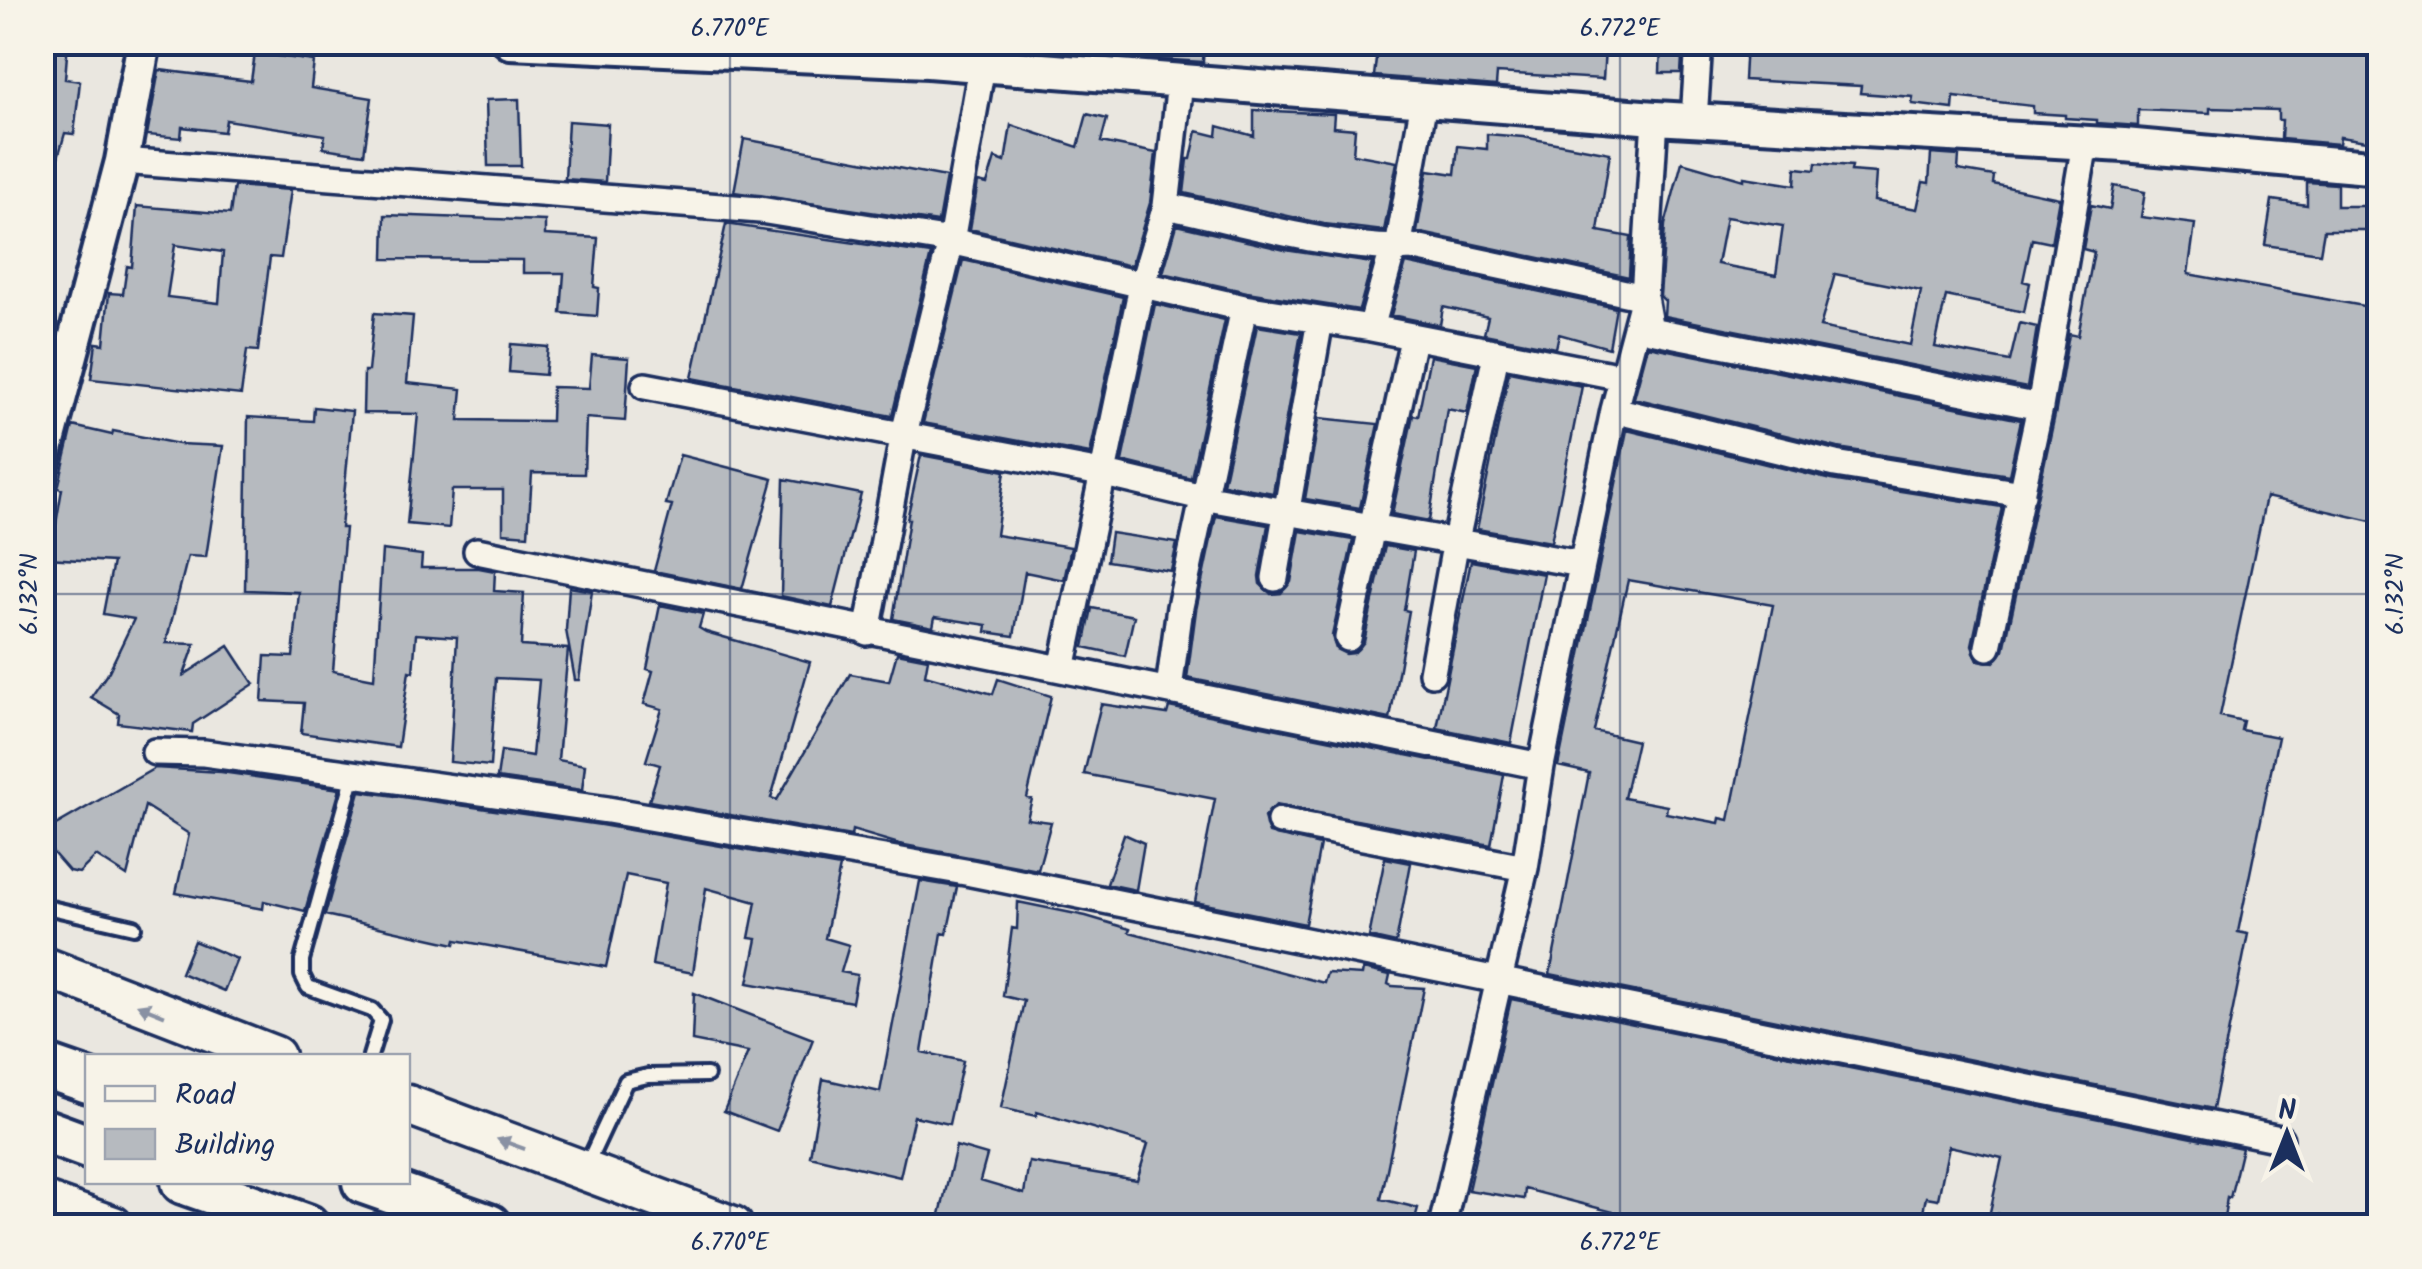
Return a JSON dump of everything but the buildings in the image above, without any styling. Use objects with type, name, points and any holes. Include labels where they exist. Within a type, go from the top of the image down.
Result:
[{"type":"highway","points":[[42,1065],[85,1080]]},
{"type":"highway","points":[[42,1130],[85,1146]]},
{"type":"highway","points":[[189,1184],[306,1226]]},
{"type":"highway","points":[[370,1184],[489,1226]]},
{"type":"main road","points":[[42,966],[270,1054]]},
{"type":"main road","points":[[410,1106],[734,1226]]},
{"type":"main road","points":[[42,1201],[114,1226]]},
{"type":"street","points":[[42,464],[122,161],[144,42]]},
{"type":"street","points":[[510,42],[929,52],[982,66],[1180,82],[1655,118],[2085,143],[2380,168]]},
{"type":"street","points":[[1694,120],[1700,42]]},
{"type":"street","points":[[867,632],[903,438],[951,241],[982,66]]},
{"type":"street","points":[[1062,669],[1142,286],[1166,206],[1180,82]]},
{"type":"street","points":[[1371,328],[1395,248],[1424,100]]},
{"type":"street","points":[[1442,1226],[1525,868],[1541,766],[1614,410],[1644,297],[1655,118]]},
{"type":"street","points":[[1988,647],[2040,407],[2085,143]]},
{"type":"street","points":[[122,161],[760,210],[951,241],[1244,308],[1371,328],[1622,377]]},
{"type":"street","points":[[1166,206],[1322,238],[1411,247],[1644,297]]},
{"type":"street","points":[[1644,297],[1650,330],[2040,407]]},
{"type":"street","points":[[1169,689],[1180,607],[1244,308]]},
{"type":"street","points":[[1276,578],[1320,320]]},
{"type":"street","points":[[1348,638],[1413,339]]},
{"type":"street","points":[[1432,672],[1496,354]]},
{"type":"street","points":[[645,386],[1102,473],[1202,497],[1581,564]]},
{"type":"street","points":[[1614,410],[1834,464],[2022,494]]},
{"type":"street","points":[[477,551],[1541,766]]},
{"type":"street","points":[[156,752],[204,753],[608,810],[952,869],[2280,1138]]},
{"type":"street","points":[[1280,820],[1525,868]]},
{"type":"lane","points":[[354,774],[302,960],[302,976],[308,986],[372,1010],[381,1020],[371,1054]]},
{"type":"lane","points":[[42,906],[134,927]]},
{"type":"lane","points":[[584,1171],[626,1081],[648,1076],[707,1074]]}]
